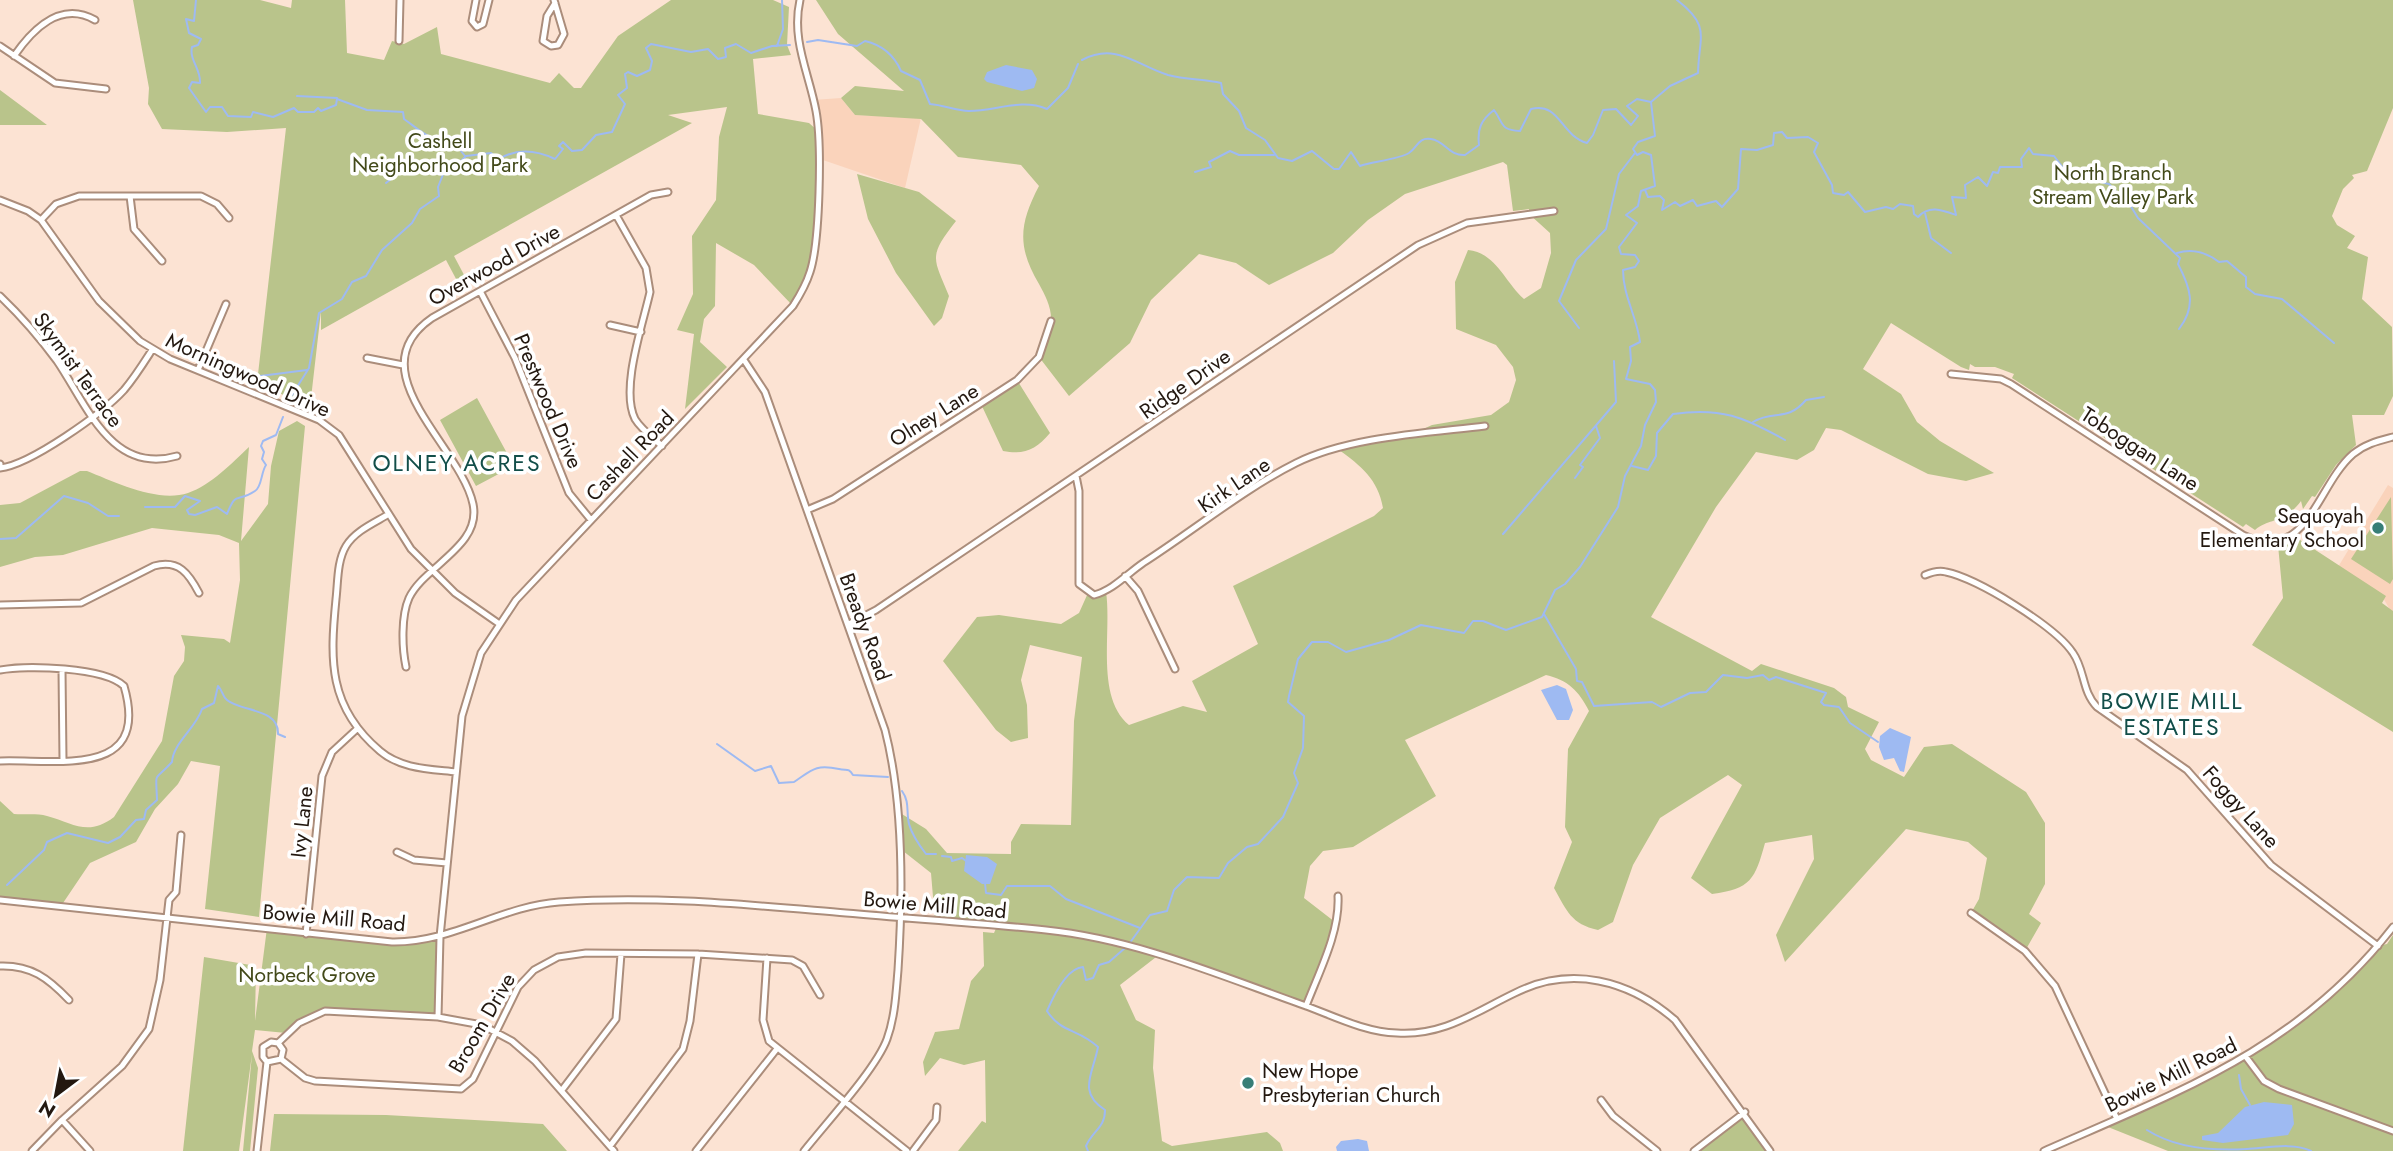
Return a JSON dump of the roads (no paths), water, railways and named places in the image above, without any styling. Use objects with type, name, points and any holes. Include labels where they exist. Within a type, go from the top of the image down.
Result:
[{"type":"street","points":[[399,41],[400,0]]},
{"type":"street","points":[[476,0],[472,21],[477,27],[483,24],[489,0]]},
{"type":"street","name":"Cashell Road","points":[[438,1017],[440,937],[456,772],[469,686],[481,653],[498,623],[516,600],[744,360],[793,306],[803,291],[813,261],[818,131],[816,111],[798,40],[800,0]]},
{"type":"street","points":[[554,2],[564,34],[558,45],[551,46],[543,41],[542,34],[554,2]]},
{"type":"street","points":[[13,56],[32,31],[47,18],[73,12],[83,13],[95,20]]},
{"type":"street","points":[[0,46],[55,83],[106,89]]},
{"type":"street","name":"Overwood Drive","points":[[403,365],[407,346],[420,326],[651,195],[668,192]]},
{"type":"street","points":[[130,196],[134,229],[162,261]]},
{"type":"street","points":[[41,220],[56,204],[69,198],[130,196],[201,196],[218,205],[229,218]]},
{"type":"street","name":"Morningwood Drive","points":[[0,200],[28,211],[41,220],[112,316],[152,350],[328,425],[352,451],[411,549],[432,572],[498,623]]},
{"type":"street","name":"Ridge Drive","points":[[849,624],[876,610],[1431,238],[1467,223],[1554,211]]},
{"type":"street","points":[[616,215],[650,278],[631,382],[630,404],[639,424],[662,446]]},
{"type":"street","name":"Prestwood Drive","points":[[481,291],[515,358],[569,492],[591,520]]},
{"type":"street","name":"Skymist Terrace","points":[[0,296],[43,343],[109,441],[128,454],[152,460],[177,456]]},
{"type":"street","points":[[198,370],[226,304]]},
{"type":"street","name":"Olney Lane","points":[[807,510],[832,499],[1017,380],[1039,357],[1051,321]]},
{"type":"street","points":[[610,325],[641,332]]},
{"type":"street","points":[[0,466],[22,463],[92,417],[122,391],[152,350]]},
{"type":"street","points":[[367,358],[403,365],[414,399],[470,493],[474,506],[470,530],[408,603],[403,648],[406,667]]},
{"type":"street","name":"Bready Road","points":[[744,360],[765,392],[849,624],[893,759],[901,918],[895,1003],[887,1040],[804,1151]]},
{"type":"street","name":"Toboggan Lane","points":[[1951,374],[2001,379],[2011,384],[2243,535],[2266,542],[2290,537],[2302,527],[2354,454],[2372,442],[2393,437]]},
{"type":"street","name":"Kirk Lane","points":[[1076,476],[1079,491],[1079,584],[1094,594],[1106,592],[1125,576],[1296,463],[1338,449],[1485,426]]},
{"type":"street","points":[[389,514],[354,537],[340,560],[332,669],[341,700],[359,728],[380,751],[397,762],[456,772]]},
{"type":"street","points":[[0,605],[81,603],[154,566],[167,564],[187,572],[199,593]]},
{"type":"street","name":"Foggy Lane","points":[[1925,575],[1937,571],[1962,576],[1986,588],[2063,640],[2075,655],[2089,696],[2096,707],[2186,770],[2271,865],[2378,946]]},
{"type":"street","points":[[1125,576],[1138,591],[1175,669]]},
{"type":"street","points":[[0,670],[39,667],[111,677],[124,686],[127,702],[127,731],[116,751],[96,758],[0,761]]},
{"type":"street","points":[[62,670],[64,760]]},
{"type":"street","name":"Ivy Lane","points":[[306,934],[322,776],[332,752],[359,728]]},
{"type":"street","points":[[33,1151],[62,1120],[122,1066],[149,1029],[160,979],[169,900],[176,892],[181,835]]},
{"type":"street","points":[[397,852],[414,860],[447,863]]},
{"type":"street","points":[[1306,1006],[1331,940],[1339,910],[1338,896]]},
{"type":"street","name":"Bowie Mill Road","points":[[0,900],[392,943],[440,937],[524,906],[558,902],[690,899],[1045,930],[1133,946],[1358,1025],[1393,1033],[1412,1034],[1452,1026],[1533,985],[1576,977],[1604,980],[1656,1003],[1675,1020],[1745,1112],[1770,1151]]},
{"type":"street","points":[[1971,914],[2025,951],[2055,986],[2118,1119]]},
{"type":"street","name":"Bowie Mill Road","points":[[2044,1151],[2194,1086],[2246,1057],[2328,998],[2393,927]]},
{"type":"street","name":"Broom Drive","points":[[281,1059],[309,1080],[461,1089],[473,1079],[518,987],[545,963],[571,954],[698,954],[767,958],[801,964],[820,995]]},
{"type":"street","points":[[562,1090],[616,1019],[621,954]]},
{"type":"street","points":[[278,1043],[299,1023],[326,1011],[438,1017],[475,1023],[495,1031],[522,1049],[562,1090],[612,1149],[683,1049],[690,1021],[698,954]]},
{"type":"street","points":[[767,958],[763,1020],[766,1036],[776,1050],[907,1151]]},
{"type":"street","points":[[0,966],[32,969],[52,983],[69,1000]]},
{"type":"street","points":[[424,1016],[438,1002]]},
{"type":"street","points":[[256,1150],[267,1062],[262,1054],[263,1047],[271,1042],[278,1043],[283,1051],[281,1059],[276,1063],[267,1062]]},
{"type":"street","points":[[696,1151],[776,1050]]},
{"type":"street","points":[[2246,1057],[2264,1081],[2279,1089],[2393,1131]]},
{"type":"street","points":[[1601,1100],[1614,1116],[1657,1151]]},
{"type":"street","points":[[913,1151],[936,1120],[937,1107]]},
{"type":"street","points":[[1694,1151],[1745,1112]]},
{"type":"street","points":[[62,1120],[90,1151]]},
{"type":"water","points":[[1006,65],[1032,70],[1037,79],[1034,88],[1022,91],[984,79],[987,72]]},
{"type":"water","points":[[1557,685],[1566,689],[1573,710],[1569,720],[1557,720],[1541,690]]},
{"type":"water","points":[[1890,728],[1911,737],[1904,772],[1900,771],[1894,758],[1884,760],[1879,747],[1880,736]]},
{"type":"water","points":[[966,855],[987,857],[997,864],[990,884],[982,884],[964,871]]},
{"type":"water","points":[[2264,1102],[2292,1105],[2294,1124],[2288,1135],[2223,1143],[2202,1140],[2202,1136],[2218,1133],[2245,1107]]},
{"type":"water","points":[[1341,1141],[1367,1141],[1369,1151],[1337,1151],[1336,1147]]},
{"type":"waterway","points":[[196,0],[194,21],[186,19],[189,33],[201,39],[198,45],[192,47],[200,83],[192,82],[189,88],[206,112],[210,107],[222,107],[228,116],[251,117],[253,112],[273,117],[294,108],[298,112],[314,112],[318,108],[321,111],[336,105],[337,99],[367,110],[403,112],[404,119],[421,132],[438,140],[453,141],[465,156]]},
{"type":"waterway","points":[[777,46],[783,29],[782,0]]},
{"type":"waterway","points":[[1129,944],[1150,915],[1167,911],[1174,890],[1187,877],[1219,878],[1228,863],[1247,847],[1258,844],[1283,817],[1298,783],[1294,773],[1303,748],[1304,716],[1288,702],[1298,659],[1312,642],[1328,642],[1346,652],[1389,640],[1421,625],[1464,633],[1473,621],[1483,621],[1506,630],[1542,617],[1555,590],[1565,584],[1580,567],[1618,507],[1625,476],[1641,446],[1645,425],[1656,402],[1655,390],[1650,384],[1626,379],[1631,361],[1630,347],[1640,342],[1625,289],[1623,270],[1635,267],[1639,261],[1635,255],[1621,254],[1619,247],[1637,223],[1626,215],[1638,206],[1641,191],[1655,186],[1651,155],[1643,152],[1637,155],[1633,149],[1638,142],[1655,136],[1651,102],[1670,86],[1698,73],[1701,40],[1699,25],[1688,9],[1677,0]]},
{"type":"waterway","points":[[807,42],[818,40],[857,46],[865,41],[877,45],[895,60],[901,71],[920,80],[930,104],[964,111],[1018,105],[1047,109],[1068,88],[1078,64]]},
{"type":"waterway","points":[[292,395],[309,368],[319,313],[342,299],[352,282],[366,276],[382,250],[412,223],[420,209],[439,196],[438,187],[444,172],[453,169],[466,156],[491,153],[499,159],[513,153],[527,152],[555,159],[563,149],[559,146],[563,142],[572,151],[582,150],[596,135],[612,132],[625,104],[618,95],[627,88],[625,74],[628,72],[637,76],[650,70],[652,61],[646,48],[651,44],[691,52],[708,49],[718,59],[726,57],[725,48],[736,44],[751,53],[772,46],[790,45]]},
{"type":"waterway","points":[[1082,60],[1105,53],[1116,54],[1168,75],[1221,83],[1223,94],[1239,111],[1246,128],[1265,140],[1278,158],[1292,161],[1312,151],[1334,169],[1339,169],[1351,152],[1360,166],[1405,155],[1427,139],[1436,140],[1455,153],[1465,155],[1479,145],[1481,125],[1494,110],[1506,128],[1520,131],[1531,109],[1548,110],[1578,139],[1587,143],[1603,110],[1616,109],[1631,125],[1638,116],[1627,106],[1637,99],[1651,102]]},
{"type":"waterway","points":[[297,96],[337,98]]},
{"type":"waterway","points":[[1645,190],[1648,197],[1660,196],[1664,200],[1662,210],[1675,202],[1680,206],[1693,200],[1697,206],[1716,201],[1722,207],[1738,189],[1741,149],[1757,150],[1773,145],[1774,133],[1782,132],[1787,138],[1808,137],[1818,143],[1814,152],[1832,185],[1833,193],[1844,195],[1848,192],[1865,212],[1886,207],[1893,209],[1900,204],[1913,206],[1914,214],[1918,217],[1931,210],[1956,215],[1952,197],[1966,198],[1965,185],[1978,177],[1987,186],[1993,172],[1998,173],[2000,167],[2022,167],[2021,159],[2029,148],[2033,154],[2054,156],[2067,173],[2073,174],[2074,169],[2109,184],[2119,195],[2119,201],[2123,203],[2127,200],[2138,218],[2180,258],[2178,264],[2186,281],[2190,304],[2185,321],[2179,329]]},
{"type":"waterway","points":[[1195,172],[1211,167],[1209,162],[1230,151],[1239,155],[1274,155]]},
{"type":"waterway","points":[[1579,328],[1559,301],[1576,260],[1606,229],[1619,174],[1635,153]]},
{"type":"waterway","points":[[386,183],[400,172],[442,171]]},
{"type":"waterway","points":[[1925,213],[1931,238],[1951,253]]},
{"type":"waterway","points":[[2177,253],[2194,251],[2204,253],[2219,262],[2227,261],[2246,277],[2246,287],[2255,294],[2282,299],[2334,343]]},
{"type":"waterway","points":[[1503,534],[1616,402],[1614,361]]},
{"type":"waterway","points":[[260,376],[307,370]]},
{"type":"waterway","points":[[1753,422],[1767,416],[1786,414],[1806,400],[1824,397]]},
{"type":"waterway","points":[[1632,466],[1648,470],[1656,456],[1657,433],[1673,414],[1705,412],[1732,416],[1757,425],[1785,440]]},
{"type":"waterway","points":[[145,507],[175,507],[185,496],[200,501],[187,510],[189,514],[195,515],[217,507],[227,514],[235,499],[249,495],[259,486],[266,465],[262,459],[264,452],[261,446],[263,441],[276,435],[283,417]]},
{"type":"waterway","points":[[1575,478],[1583,467],[1580,465],[1600,438],[1596,426]]},
{"type":"waterway","points":[[0,539],[16,538],[64,496],[88,503],[108,516],[119,516]]},
{"type":"waterway","points":[[1544,614],[1576,669],[1577,681],[1582,682],[1594,706],[1652,702],[1661,707],[1690,693],[1706,692],[1723,675],[1747,678],[1763,675],[1769,680],[1776,677],[1826,693],[1821,702],[1824,705],[1839,707],[1850,723],[1878,742]]},
{"type":"waterway","points":[[7,885],[44,850],[47,842],[67,833],[108,843],[120,837],[136,820],[144,819],[146,810],[157,800],[157,777],[172,762],[176,748],[202,709],[214,703],[218,686],[225,698],[233,704],[272,719],[278,734],[285,737]]},
{"type":"waterway","points":[[717,744],[755,771],[771,766],[779,783],[794,782],[810,771],[824,767],[848,770],[853,775],[888,777]]},
{"type":"waterway","points":[[902,791],[914,836],[926,854],[936,854]]},
{"type":"waterway","points":[[942,856],[951,857],[952,861],[962,858],[966,861]]},
{"type":"waterway","points":[[985,883],[986,893],[1001,895],[1007,886],[1050,886],[1066,899],[1140,928]]},
{"type":"waterway","points":[[1088,1151],[1086,1146],[1101,1125],[1105,1110],[1096,1103],[1089,1089],[1098,1047],[1058,1024],[1047,1011],[1061,984],[1071,972],[1083,967],[1086,980],[1093,978],[1099,965],[1109,962],[1125,948]]},
{"type":"waterway","points":[[2239,1075],[2241,1089],[2250,1105]]},
{"type":"waterway","points":[[2147,1130],[2170,1141],[2208,1149],[2288,1146],[2311,1151]]},
{"type":"place","name":"Sequoyah Elementary School","points":[[2378,528]]},
{"type":"place","name":"New Hope Presbyterian Church","points":[[1248,1083]]},
{"type":"district","name":"OLNEY ACRES","points":[[457,463]]},
{"type":"district","name":"BOWIE MILL ESTATES","points":[[2172,714]]},
{"type":"park label","name":"Cashell Neighborhood Park","points":[[440,153]]},
{"type":"park label","name":"North Branch Stream Valley Park","points":[[2113,185]]},
{"type":"park label","name":"Norbeck Grove","points":[[307,975]]}]
